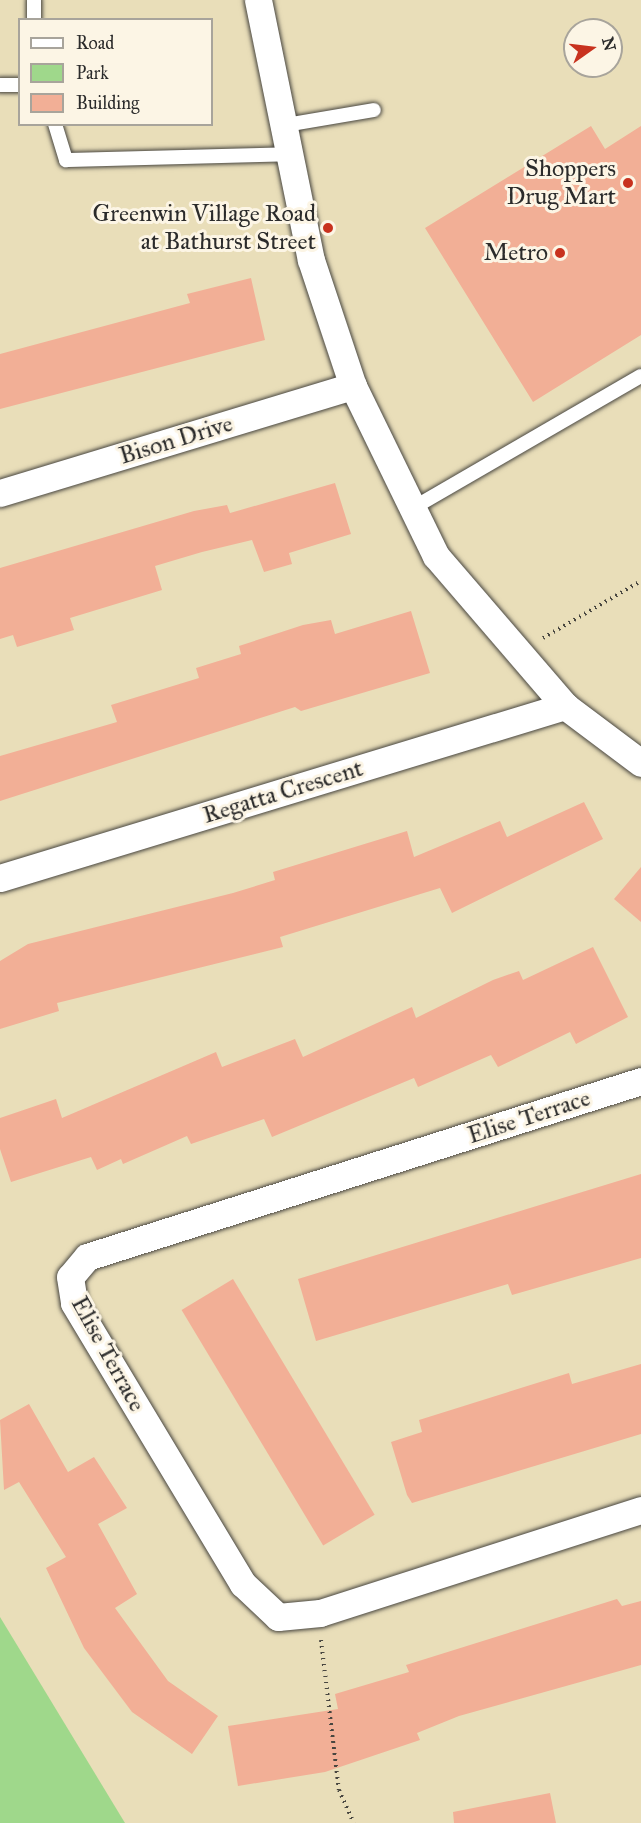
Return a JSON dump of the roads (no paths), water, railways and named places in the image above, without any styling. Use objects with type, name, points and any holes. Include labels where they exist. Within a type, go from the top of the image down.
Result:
[{"type":"street","points":[[258,0],[286,125],[311,260],[353,386],[436,556],[565,706],[641,762]]},
{"type":"street","name":"Bison Drive","points":[[0,493],[353,386]]},
{"type":"street","name":"Regatta Crescent","points":[[0,878],[565,706]]},
{"type":"street","name":"Elise Terrace","points":[[641,1082],[87,1257],[70,1277],[74,1303],[243,1584],[279,1617],[320,1613],[641,1510]]},
{"type":"lane","points":[[34,0],[34,18]]},
{"type":"lane","points":[[0,85],[18,85]]},
{"type":"lane","points":[[286,125],[374,110]]},
{"type":"lane","points":[[56,126],[66,160],[291,154]]},
{"type":"lane","points":[[413,508],[641,376]]},
{"type":"place","name":"Shoppers Drug Mart","points":[[628,183]]},
{"type":"place","name":"Greenwin Village Road at Bathurst Street","points":[[328,228]]},
{"type":"place","name":"Metro","points":[[560,253]]}]
